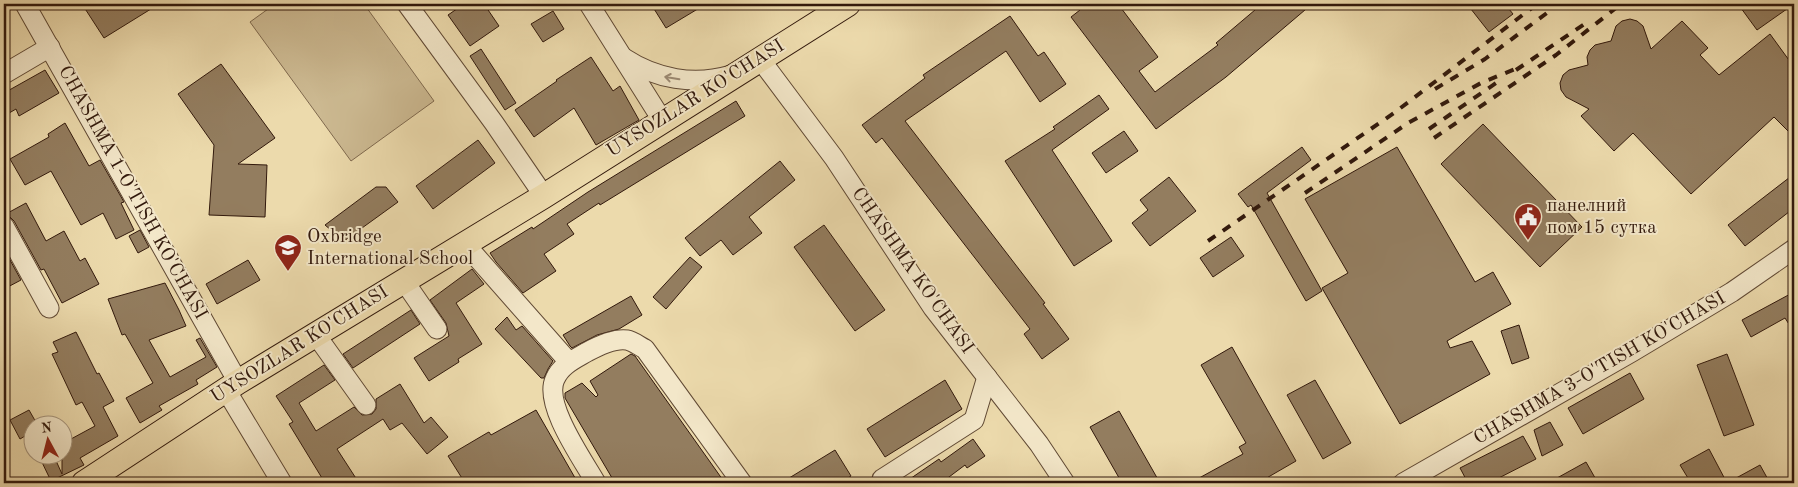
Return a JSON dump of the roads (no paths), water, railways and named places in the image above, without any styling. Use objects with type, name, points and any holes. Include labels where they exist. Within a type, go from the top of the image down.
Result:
[{"type":"main road","name":"UYSOZLAR KO'CHASI","points":[[84,483],[232,386],[544,196],[848,4]]},
{"type":"street","name":"CHASHMA 1-O'TISH KO'CHASI","points":[[25,4],[232,386],[282,483]]},
{"type":"street","points":[[407,4],[544,196]]},
{"type":"street","points":[[589,4],[662,120]]},
{"type":"street","points":[[4,74],[50,47]]},
{"type":"street","points":[[622,56],[649,72],[678,79],[707,80],[737,73]]},
{"type":"street","name":"CHASHMA KO'CHASI","points":[[760,59],[834,158],[933,308],[1039,444],[1065,483]]},
{"type":"street","points":[[4,226],[49,308]]},
{"type":"street","points":[[465,244],[569,362]]},
{"type":"street","name":"CHASHMA 3-O'TISH KO'CHASI","points":[[1402,483],[1649,342],[1732,292],[1794,249]]},
{"type":"street","points":[[404,281],[437,328]]},
{"type":"street","points":[[316,335],[366,405]]},
{"type":"street","points":[[596,483],[555,409],[552,389],[554,379],[569,362],[592,349],[614,340],[628,340],[644,348],[742,483]]},
{"type":"street","points":[[881,482],[974,420],[987,377]]},
{"type":"railway","points":[[1208,241],[1394,113],[1537,4]]},
{"type":"railway","points":[[1435,89],[1485,59],[1559,4]]},
{"type":"railway","points":[[1434,138],[1556,55],[1621,4]]},
{"type":"railway","points":[[1516,70],[1586,23]]},
{"type":"railway","points":[[1305,193],[1408,123],[1481,83],[1520,67]]},
{"type":"railway","points":[[1429,129],[1499,81]]},
{"type":"place","name":"панелний пом 15 сутка","points":[[1528,241]]},
{"type":"place","name":"Oxbridge International School","points":[[288,272]]}]
